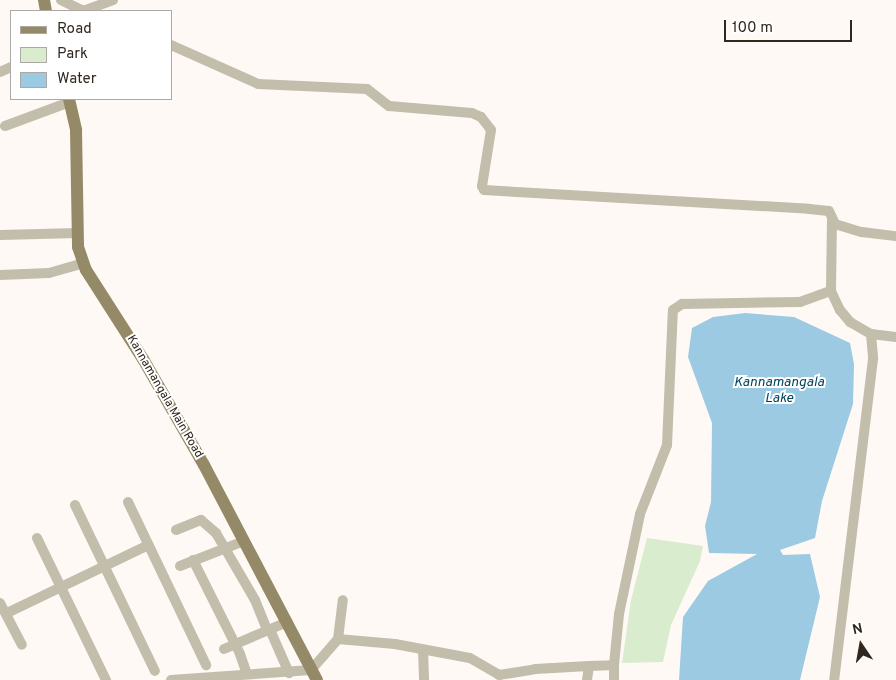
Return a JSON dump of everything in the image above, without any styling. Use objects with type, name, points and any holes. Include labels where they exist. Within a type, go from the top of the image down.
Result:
[{"type":"main road","name":"Kannamangala Main Road","points":[[69,100],[76,130],[78,233],[84,263],[143,359],[244,541],[314,675]]},
{"type":"street","points":[[61,0],[82,10]]},
{"type":"street","points":[[87,10],[113,0]]},
{"type":"street","points":[[172,45],[258,84],[367,89],[389,106],[472,113],[481,117],[490,130],[482,186],[484,190],[828,211],[835,224],[862,232],[896,236]]},
{"type":"street","points":[[5,126],[69,100]]},
{"type":"street","points":[[832,218],[831,291],[840,310],[850,322],[871,334],[896,337]]},
{"type":"street","points":[[0,235],[78,233]]},
{"type":"street","points":[[0,275],[49,273],[84,263]]},
{"type":"street","points":[[614,680],[619,614],[640,514],[667,444],[669,341],[673,310],[682,304],[800,302],[831,291]]},
{"type":"street","points":[[834,680],[874,359],[871,334]]},
{"type":"street","points":[[128,502],[206,665]]},
{"type":"street","points":[[74,505],[155,672]]},
{"type":"street","points":[[176,530],[201,520],[216,533],[267,628],[271,632],[289,673]]},
{"type":"street","points":[[37,538],[106,680]]},
{"type":"street","points":[[180,566],[244,541]]},
{"type":"street","points":[[7,613],[148,545]]},
{"type":"street","points":[[194,560],[235,644],[247,674]]},
{"type":"street","points":[[173,680],[247,674],[289,673],[314,675],[338,639],[343,600]]},
{"type":"street","points":[[0,603],[7,613],[22,645]]},
{"type":"street","points":[[224,649],[267,628],[287,622]]},
{"type":"street","points":[[338,639],[394,644],[470,658],[498,675],[535,669],[614,666]]},
{"type":"street","points":[[423,650],[424,680]]},
{"type":"street","points":[[587,680],[589,666]]},
{"type":"green space","points":[[647,538],[703,546],[700,561],[671,625],[663,662],[622,663],[631,600]]},
{"type":"water","name":"Kannamangala Lake","points":[[745,313],[794,317],[850,343],[854,364],[853,404],[822,501],[815,538],[780,550],[783,555],[810,554],[820,597],[800,680],[679,680],[683,617],[708,581],[757,554],[709,553],[705,526],[711,502],[712,423],[688,357],[692,328],[713,317]]}]
